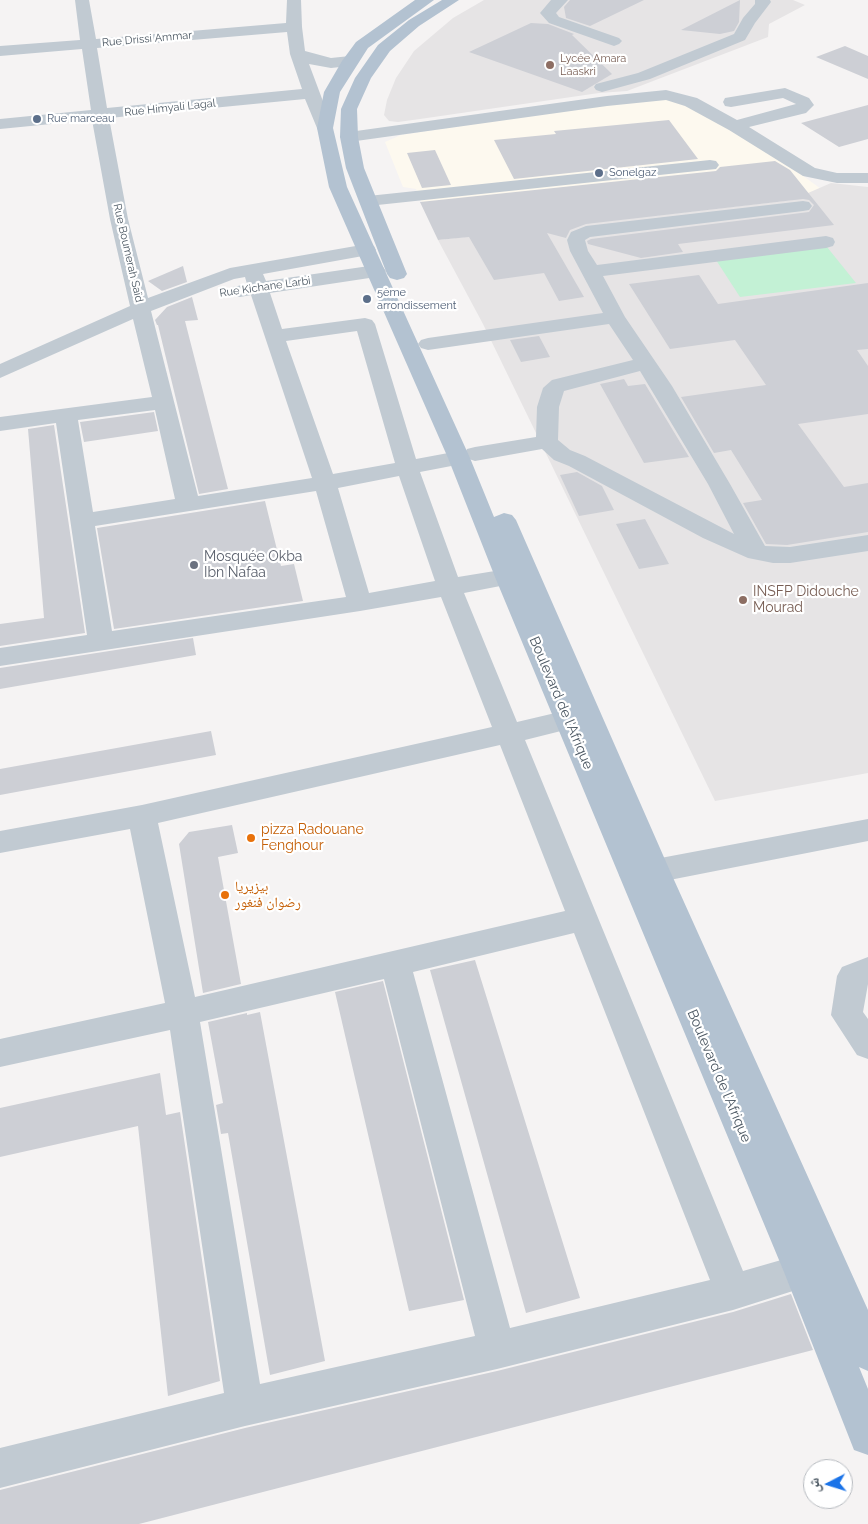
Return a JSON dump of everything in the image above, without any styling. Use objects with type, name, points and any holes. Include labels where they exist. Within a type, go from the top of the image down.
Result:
[{"type":"main road","name":"Boulevard de l'Afrique","points":[[427,0],[413,7],[362,45],[350,61],[332,92],[337,132],[338,187],[371,261],[467,456],[644,873],[868,1436]]},
{"type":"main road","name":"Boulevard de l'Afrique","points":[[337,132],[363,78],[384,48],[414,22],[452,0]]},
{"type":"main road","name":"Boulevard de l'Afrique","points":[[337,132],[356,168],[387,251],[428,344],[507,577],[568,720],[644,873],[868,1352]]},
{"type":"street","name":"Rue Boumerah Saïd","points":[[82,0],[119,219],[147,305],[165,402],[188,503]]},
{"type":"street","points":[[294,0],[294,27],[298,54],[311,93],[337,132],[652,95],[672,96],[691,102],[735,126],[809,172],[829,177],[868,178]]},
{"type":"street","points":[[562,0],[553,5],[548,13],[554,20],[614,41]]},
{"type":"street","points":[[594,89],[644,76],[740,37],[748,21],[762,6],[764,2],[762,0]]},
{"type":"street","name":"Rue Drissi Ammar","points":[[0,51],[294,27]]},
{"type":"street","points":[[298,54],[317,61],[331,63],[350,61]]},
{"type":"street","name":"Rue Himyali Lagal","points":[[0,124],[311,93]]},
{"type":"street","points":[[732,102],[785,93],[803,101],[806,105],[800,109],[735,126]]},
{"type":"street","points":[[368,201],[710,165]]},
{"type":"street","points":[[756,552],[719,484],[616,317],[579,251],[576,240],[578,236],[586,232],[803,206]]},
{"type":"street","points":[[591,272],[826,242]]},
{"type":"street","name":"Rue Kichane Larbi","points":[[0,372],[147,305],[255,279],[371,261]]},
{"type":"street","points":[[255,279],[325,483],[360,603]]},
{"type":"street","points":[[428,344],[616,317]]},
{"type":"street","points":[[276,336],[365,324],[407,467],[450,588],[733,1292]]},
{"type":"street","points":[[646,363],[559,384],[554,388],[548,407],[547,442],[562,455],[577,461],[711,533],[756,552],[790,555],[868,543]]},
{"type":"street","points":[[0,424],[165,402]]},
{"type":"street","points":[[66,415],[101,642]]},
{"type":"street","points":[[81,521],[325,483],[547,442]]},
{"type":"street","points":[[0,657],[360,603],[507,577]]},
{"type":"street","points":[[0,842],[142,816],[568,720]]},
{"type":"street","points":[[142,816],[183,1013],[246,1407]]},
{"type":"street","points":[[644,873],[868,830]]},
{"type":"street","points":[[0,1053],[183,1013],[583,919]]},
{"type":"street","points":[[396,964],[497,1350]]},
{"type":"street","points":[[868,970],[853,976],[847,1015],[868,1045]]},
{"type":"street","points":[[0,1468],[246,1407],[497,1350],[733,1292],[802,1272]]},
{"type":"shaded area","name":"Lycée Amara Laaskri","points":[[484,0],[793,0],[805,5],[769,24],[768,37],[627,91],[599,93],[398,122],[389,121],[384,115],[387,100],[396,78],[414,51],[453,18]]},
{"type":"shaded area","name":"Sonelgaz","points":[[653,97],[697,106],[768,150],[821,189],[792,200],[438,240],[416,189],[403,187],[385,142],[401,135]]},
{"type":"shaded area","name":"INSFP Didouche Mourad","points":[[831,183],[868,187],[868,773],[715,801],[483,324],[438,240],[792,200]]},
{"type":"green space","points":[[827,247],[856,283],[740,297],[716,260]]},
{"type":"building","points":[[570,0],[644,0],[590,26],[566,18],[564,7]]},
{"type":"building","points":[[740,0],[739,22],[734,31],[720,34],[681,30]]},
{"type":"building","points":[[531,23],[548,24],[574,34],[572,35],[612,74],[582,92],[469,52]]},
{"type":"building","points":[[845,46],[868,56],[868,79],[816,57]]},
{"type":"building","points":[[868,105],[868,139],[839,147],[801,123]]},
{"type":"building","points":[[669,120],[698,159],[514,179],[494,140],[556,134],[554,131]]},
{"type":"building","points":[[435,150],[451,185],[422,188],[407,153]]},
{"type":"building","points":[[775,161],[790,170],[834,225],[678,244],[683,252],[641,258],[588,244],[587,241],[809,212],[814,205],[809,200],[803,199],[586,224],[570,230],[566,238],[547,233],[584,297],[559,301],[544,273],[494,280],[469,237],[438,240],[420,202],[716,171],[720,167]]},
{"type":"building","points":[[183,266],[187,282],[162,291],[148,281]]},
{"type":"building","points":[[699,275],[718,304],[868,283],[868,349],[857,350],[868,366],[868,414],[798,424],[844,487],[868,483],[868,532],[787,545],[766,544],[743,503],[762,500],[731,450],[714,453],[681,397],[766,385],[735,340],[670,349],[629,284]]},
{"type":"building","points":[[192,297],[198,320],[185,321],[228,489],[199,494],[158,325],[155,320],[167,307]]},
{"type":"building","points":[[539,336],[550,357],[521,362],[510,340]]},
{"type":"building","points":[[624,379],[628,386],[645,384],[689,457],[644,463],[600,384]]},
{"type":"building","points":[[154,412],[158,431],[84,442],[80,422]]},
{"type":"building","points":[[54,425],[85,633],[0,646],[0,624],[44,618],[28,429]]},
{"type":"building","points":[[577,472],[602,486],[614,510],[579,516],[560,475]]},
{"type":"building","name":"Mosquée Okba Ibn Nafaa","points":[[265,501],[281,566],[294,564],[303,601],[114,629],[97,528]]},
{"type":"building","points":[[645,519],[669,564],[639,569],[616,524]]},
{"type":"building","points":[[193,638],[196,655],[0,689],[0,668]]},
{"type":"building","points":[[211,731],[216,755],[0,795],[0,769]]},
{"type":"building","points":[[232,825],[238,853],[218,857],[241,984],[203,993],[179,844],[189,832]]},
{"type":"building","points":[[475,960],[580,1298],[526,1313],[430,970]]},
{"type":"building","points":[[383,981],[464,1300],[409,1311],[335,992]]},
{"type":"building","points":[[260,1012],[325,1361],[270,1375],[228,1133],[221,1134],[216,1105],[223,1103],[208,1022]]},
{"type":"building","points":[[160,1073],[166,1115],[180,1112],[220,1381],[168,1396],[138,1126],[0,1157],[0,1108]]},
{"type":"building","points":[[791,1294],[813,1350],[139,1524],[0,1524],[0,1490],[245,1428],[497,1371],[733,1312]]},
{"type":"place","name":"Lycée Amara Laaskri","points":[[550,65]]},
{"type":"place","name":"Rue marceau","points":[[37,119]]},
{"type":"place","name":"Sonelgaz","points":[[599,173]]},
{"type":"place","name":"5ème arrondissement","points":[[367,299]]},
{"type":"place","name":"Mosquée Okba Ibn Nafaa","points":[[194,565]]},
{"type":"place","name":"INSFP Didouche Mourad","points":[[743,600]]},
{"type":"place","name":"pizza Radouane Fenghour","points":[[251,838]]},
{"type":"place","name":"بيزيريا رضوان فنغور","points":[[225,895]]}]
